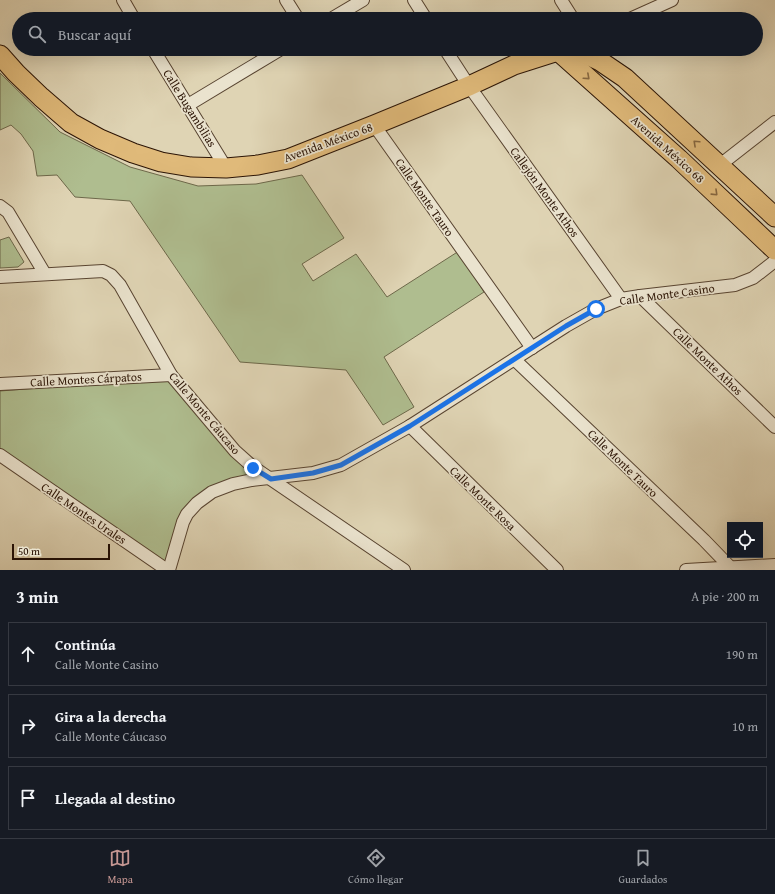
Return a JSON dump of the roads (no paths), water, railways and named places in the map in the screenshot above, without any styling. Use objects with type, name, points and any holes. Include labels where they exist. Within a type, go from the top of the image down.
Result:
[{"type":"main road","name":"Avenida México 68","points":[[0,55],[41,97],[71,123],[100,139],[133,153],[161,162],[191,166],[226,168],[258,165],[288,159],[469,86],[514,65],[561,56]]},
{"type":"main road","name":"Avenida México 68","points":[[573,56],[775,250]]},
{"type":"main road","name":"Avenida México 68","points":[[579,56],[600,61],[625,78],[775,217]]},
{"type":"street","points":[[123,0],[130,12]]},
{"type":"street","points":[[286,0],[294,12]]},
{"type":"street","points":[[343,12],[363,0]]},
{"type":"street","points":[[414,0],[422,12]]},
{"type":"street","points":[[561,0],[569,12]]},
{"type":"street","points":[[645,12],[672,0]]},
{"type":"street","name":"Calle Bugambilias","points":[[157,56],[226,168]]},
{"type":"street","points":[[188,105],[269,56]]},
{"type":"street","name":"Callejón Monte Athos","points":[[450,56],[469,86],[621,299]]},
{"type":"street","points":[[720,165],[775,122]]},
{"type":"street","name":"Calle Monte Tauro","points":[[374,125],[532,348]]},
{"type":"street","points":[[0,206],[8,212],[45,274]]},
{"type":"street","name":"Calle Monte Casino","points":[[168,570],[183,522],[187,514],[197,503],[212,492],[233,484],[252,480],[313,473],[341,465],[410,426],[596,309],[621,299],[735,285],[753,278],[775,260]]},
{"type":"street","name":"Calle Monte Cáucaso","points":[[0,277],[103,271],[111,275],[120,285],[172,375],[235,451],[253,468],[404,570]]},
{"type":"street","name":"Calle Monte Athos","points":[[640,296],[775,427]]},
{"type":"street","name":"Calle Monte Tauro","points":[[515,360],[698,534],[731,568]]},
{"type":"street","name":"Calle Montes Cárpatos","points":[[0,384],[172,375]]},
{"type":"street","name":"Calle Monte Rosa","points":[[410,426],[557,570]]},
{"type":"street","name":"Calle Montes Urales","points":[[0,456],[168,570]]},
{"type":"street","points":[[686,570],[775,565]]}]
